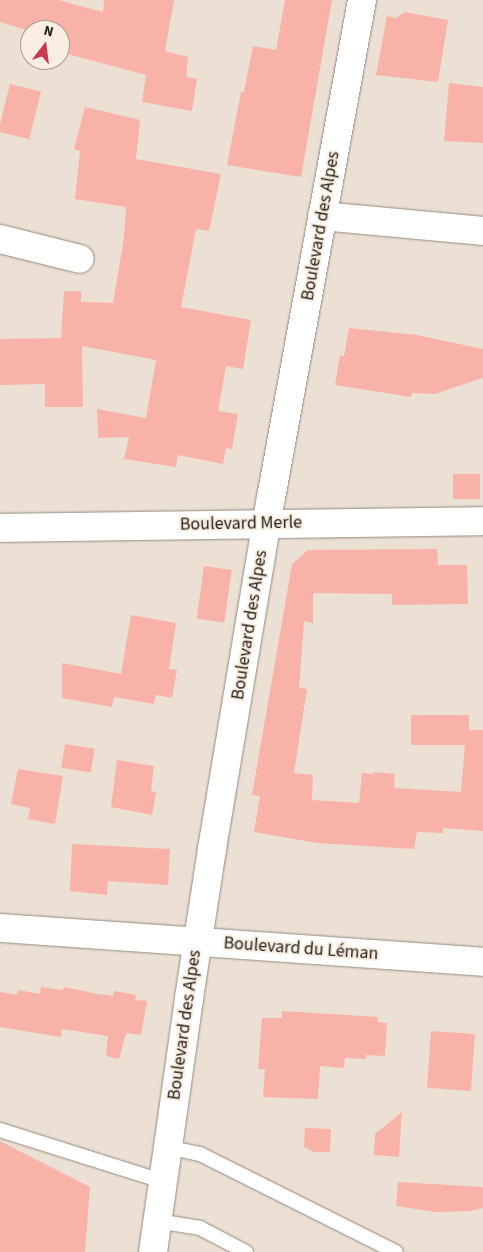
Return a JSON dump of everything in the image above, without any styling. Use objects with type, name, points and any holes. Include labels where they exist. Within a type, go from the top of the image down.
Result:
[{"type":"street","name":"Boulevard des Alpes","points":[[153,1252],[197,942],[267,524],[362,0]]},
{"type":"street","points":[[322,216],[483,231]]},
{"type":"street","points":[[0,239],[80,259]]},
{"type":"street","name":"Boulevard Merle","points":[[0,528],[483,521]]},
{"type":"street","name":"Boulevard du Léman","points":[[0,928],[483,962]]},
{"type":"lane","points":[[0,1130],[162,1181]]},
{"type":"lane","points":[[167,1147],[200,1154],[396,1252]]},
{"type":"lane","points":[[157,1221],[200,1228],[246,1252]]},
{"type":"building","points":[[0,0],[58,0],[103,12],[104,0],[174,0],[165,51],[188,57],[186,77],[197,79],[192,111],[142,102],[146,75],[70,55],[70,20],[20,20],[20,28],[0,22]]},
{"type":"building","points":[[285,0],[332,0],[301,177],[227,165],[241,92],[244,92],[253,46],[276,50]]},
{"type":"building","points":[[405,12],[448,20],[438,82],[376,75],[387,16],[396,18]]},
{"type":"building","points":[[449,83],[483,87],[483,143],[444,141]]},
{"type":"building","points":[[10,84],[41,92],[29,139],[0,132],[0,124]]},
{"type":"building","points":[[85,107],[140,120],[136,159],[221,174],[209,231],[196,229],[181,307],[251,320],[243,369],[226,366],[218,411],[238,414],[232,449],[226,448],[223,464],[178,455],[176,467],[124,459],[129,437],[98,438],[97,409],[146,418],[156,360],[82,346],[83,407],[45,407],[45,384],[0,385],[0,339],[61,338],[64,291],[81,291],[81,302],[113,303],[124,238],[126,207],[75,199],[80,151],[74,149]]},
{"type":"building","points":[[349,328],[417,335],[483,349],[483,378],[435,394],[412,393],[411,397],[335,385],[340,355],[344,356]]},
{"type":"building","points":[[453,474],[480,474],[480,499],[453,499]]},
{"type":"building","points":[[437,549],[438,565],[467,565],[468,604],[392,605],[392,594],[313,593],[313,623],[304,621],[299,688],[307,689],[294,773],[313,775],[312,800],[359,803],[362,773],[374,774],[374,772],[395,774],[394,788],[461,792],[465,745],[411,745],[411,715],[469,715],[469,730],[483,730],[483,831],[443,828],[443,833],[417,832],[414,849],[317,843],[254,832],[260,796],[252,795],[292,564],[308,550]]},
{"type":"building","points":[[204,566],[232,570],[224,622],[197,618]]},
{"type":"building","points":[[131,615],[176,623],[169,669],[177,670],[172,698],[156,695],[154,704],[114,697],[112,707],[62,698],[62,663],[121,674]]},
{"type":"building","points":[[65,744],[95,749],[91,772],[61,768]]},
{"type":"building","points":[[117,760],[154,766],[151,791],[156,792],[152,815],[111,807]]},
{"type":"building","points":[[18,769],[63,776],[55,824],[28,819],[30,808],[11,804]]},
{"type":"building","points":[[72,844],[170,849],[168,885],[108,881],[107,895],[70,891]]},
{"type":"building","points":[[41,987],[62,990],[65,987],[113,996],[114,991],[136,995],[135,1000],[147,1001],[141,1035],[126,1033],[119,1059],[106,1056],[108,1036],[62,1029],[61,1037],[0,1027],[0,992],[17,995],[18,990],[40,994]]},
{"type":"building","points":[[282,1011],[378,1017],[378,1022],[387,1023],[385,1056],[366,1055],[366,1059],[345,1058],[344,1068],[320,1066],[318,1099],[263,1097],[265,1069],[258,1069],[262,1018],[282,1018]]},
{"type":"building","points":[[431,1031],[475,1034],[471,1091],[427,1088]]},
{"type":"building","points":[[402,1112],[399,1157],[374,1155],[375,1134]]},
{"type":"building","points":[[305,1128],[331,1129],[330,1152],[314,1152],[304,1147]]},
{"type":"building","points":[[0,1141],[90,1187],[85,1252],[0,1252]]},
{"type":"building","points":[[398,1182],[483,1187],[483,1208],[471,1211],[435,1212],[396,1206]]}]
